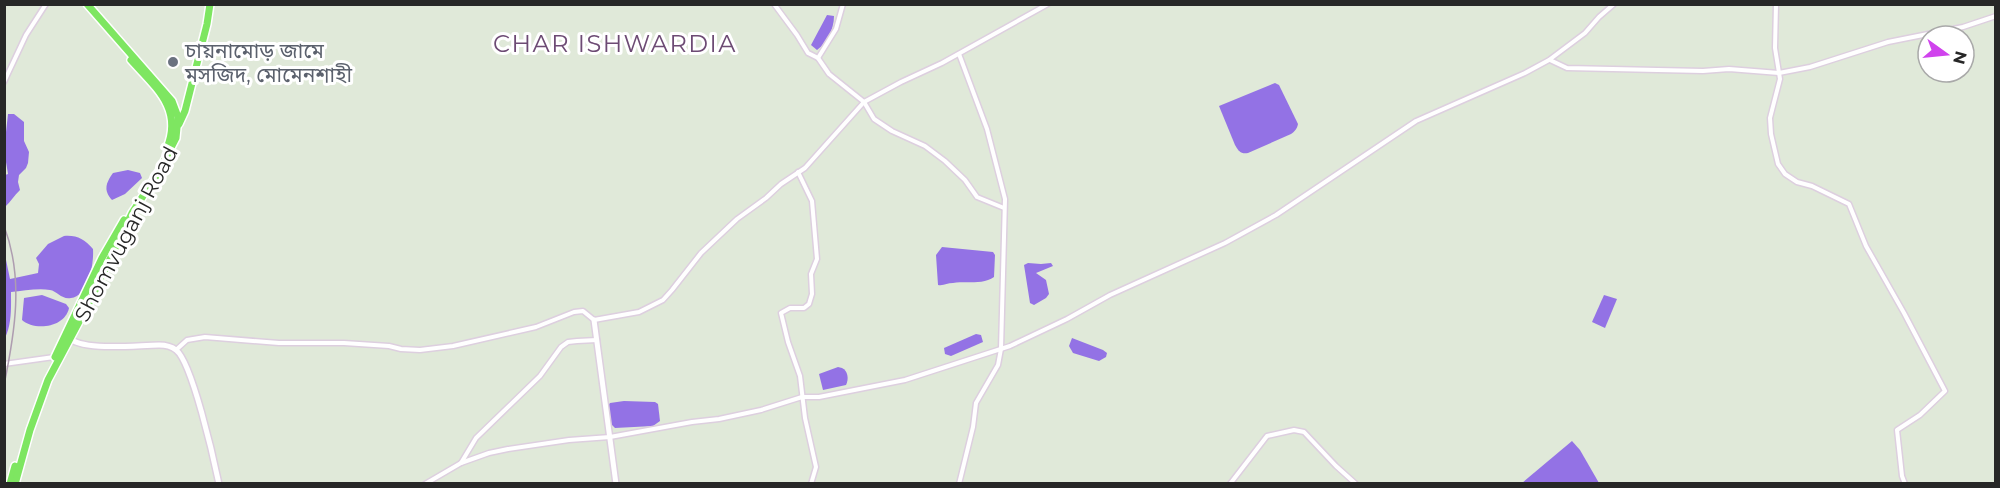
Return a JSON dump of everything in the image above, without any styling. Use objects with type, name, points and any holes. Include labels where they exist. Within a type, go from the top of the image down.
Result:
[{"type":"main road","name":"Shomvuganj Road","points":[[15,483],[48,380],[106,260],[167,147],[172,130],[169,101],[82,4]]},
{"type":"main road","name":"Shomvuganj Road","points":[[87,4],[169,101],[178,117],[178,126],[172,146],[106,260]]},
{"type":"main road","points":[[178,126],[207,24],[210,4]]},
{"type":"main road","points":[[169,101],[181,100],[188,95]]},
{"type":"main road","name":"Shomvuganj Road","points":[[10,483],[34,406],[55,357],[68,338]]},
{"type":"street","points":[[4,82],[26,35],[46,4]]},
{"type":"street","points":[[774,4],[807,53],[818,58],[829,74],[864,102],[874,119],[892,131],[925,146],[954,169],[977,197],[1004,208]]},
{"type":"street","points":[[818,58],[836,29],[843,4]]},
{"type":"street","points":[[594,320],[639,312],[663,300],[701,253],[738,219],[821,151],[864,102],[959,54],[1048,4]]},
{"type":"street","points":[[425,483],[461,463],[489,453],[750,413],[802,397],[819,397],[905,380],[1001,349],[1067,319],[1110,295],[1225,243],[1276,215],[1416,121],[1525,73],[1549,60],[1585,33],[1614,4]]},
{"type":"street","points":[[1776,4],[1775,48],[1780,79],[1770,118],[1778,164],[1785,174],[1797,182],[1812,186],[1849,204],[1866,246],[1945,391],[1933,400],[1920,415],[1897,430],[1902,476],[1905,483]]},
{"type":"street","points":[[1549,60],[1567,68],[1703,71],[1729,69],[1779,73],[1810,67],[1888,42],[1963,27],[1995,16]]},
{"type":"street","points":[[959,54],[987,129],[1005,199],[1001,349],[998,365],[976,403],[973,428],[959,483]]},
{"type":"street","points":[[798,172],[812,201],[817,259],[811,274],[812,294],[809,304],[804,308],[790,308],[781,313],[800,376],[805,418],[816,467],[812,483]]},
{"type":"street","points":[[176,350],[193,338],[205,337],[279,343],[344,343],[420,350],[453,346],[536,327],[574,312],[583,311],[594,320],[616,483]]},
{"type":"street","points":[[68,338],[97,346],[159,345],[176,350],[183,359],[204,422],[219,483]]},
{"type":"street","points":[[461,463],[476,438],[540,376],[561,347],[577,340],[597,340]]},
{"type":"street","points":[[4,364],[55,357]]},
{"type":"street","points":[[1230,483],[1267,436],[1294,430],[1304,432],[1336,466],[1356,483]]},
{"type":"shaded area","points":[[827,15],[834,16],[833,26],[827,40],[817,50],[811,45]]},
{"type":"shaded area","points":[[1275,83],[1279,85],[1298,124],[1297,127],[1291,134],[1248,153],[1242,153],[1235,145],[1219,106]]},
{"type":"shaded area","points":[[8,114],[14,114],[24,122],[24,141],[29,152],[26,168],[19,175],[20,190],[5,207],[5,175],[8,174],[4,150]]},
{"type":"shaded area","points":[[128,170],[140,173],[142,178],[125,194],[112,200],[106,186],[109,180],[113,173]]},
{"type":"shaded area","points":[[64,236],[80,238],[93,249],[93,262],[86,285],[77,296],[71,298],[65,298],[45,289],[11,292],[10,321],[5,338],[5,255],[10,279],[38,273],[39,264],[36,258],[48,244]]},
{"type":"shaded area","points":[[942,247],[993,252],[995,255],[994,277],[980,282],[938,285],[936,255]]},
{"type":"shaded area","points":[[1051,263],[1053,266],[1036,273],[1046,280],[1049,294],[1034,305],[1030,303],[1024,265]]},
{"type":"shaded area","points":[[42,295],[66,304],[69,308],[62,320],[48,326],[34,326],[22,320],[24,298]]},
{"type":"shaded area","points":[[1604,295],[1617,299],[1605,328],[1592,322]]},
{"type":"shaded area","points":[[976,334],[981,335],[983,342],[951,356],[945,354],[944,348]]},
{"type":"shaded area","points":[[1072,338],[1103,350],[1107,353],[1106,357],[1099,361],[1073,353],[1069,346]]},
{"type":"shaded area","points":[[838,367],[847,373],[846,385],[823,390],[819,374]]},
{"type":"shaded area","points":[[655,402],[658,404],[660,421],[653,426],[615,428],[610,423],[608,406],[610,403]]},
{"type":"shaded area","points":[[1572,441],[1580,450],[1599,483],[1522,483]]},
{"type":"railway","points":[[4,226],[14,265],[16,285],[14,325],[4,385]]},
{"type":"place","name":"চায়নামোড় জামে মসজিদ, মোমেনশাহী","points":[[173,62]]},
{"type":"district","name":"CHAR ISHWARDIA","points":[[615,43]]}]
